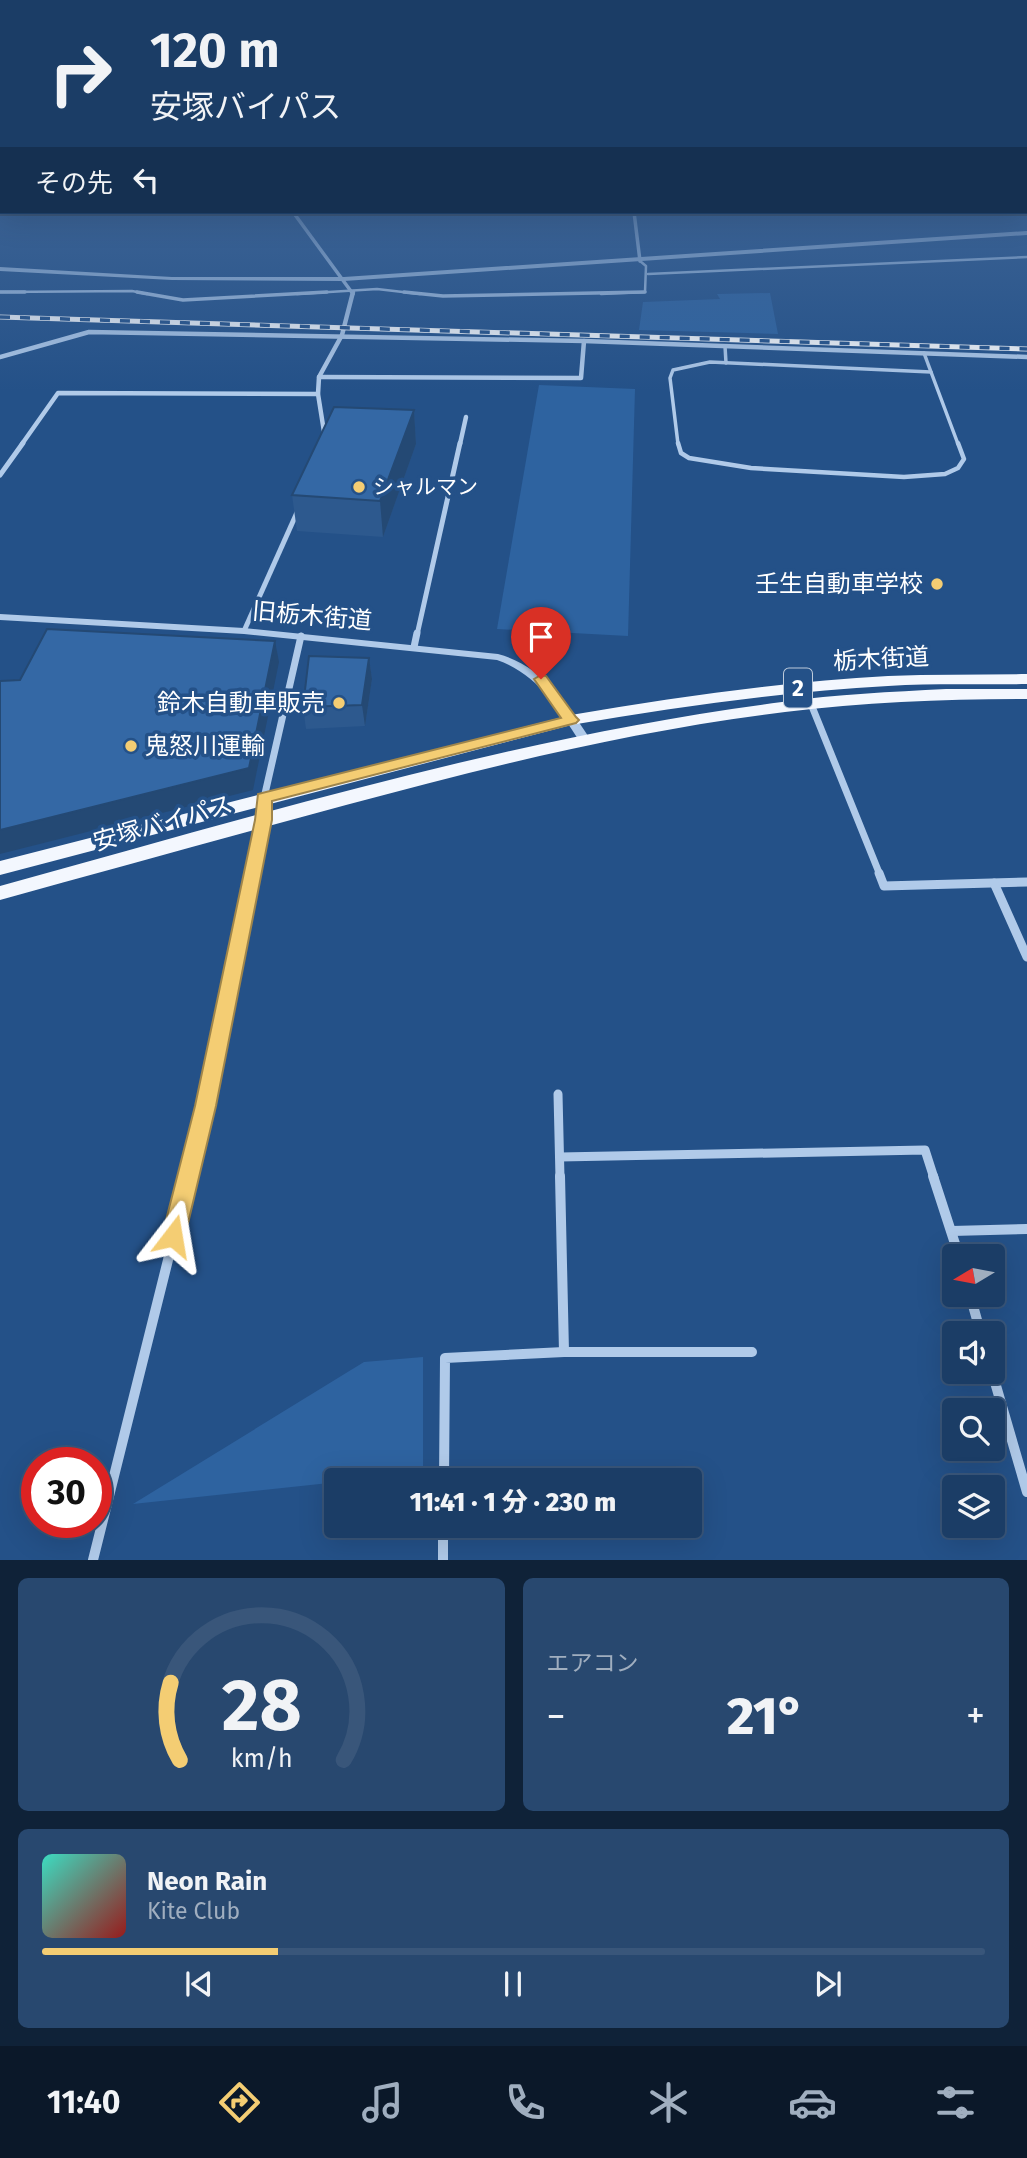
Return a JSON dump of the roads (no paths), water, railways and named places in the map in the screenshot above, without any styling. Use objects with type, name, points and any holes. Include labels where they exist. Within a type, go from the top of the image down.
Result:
[{"type":"main road","name":"栃木街道","points":[[571,720],[669,704],[802,688],[890,681],[1027,678]]},
{"type":"main road","name":"栃木街道","points":[[584,739],[811,704],[900,697],[1027,694]]},
{"type":"main road","name":"安塚バイパス","points":[[0,869],[571,720]]},
{"type":"main road","name":"安塚バイパス","points":[[0,893],[264,820],[584,739]]},
{"type":"street","points":[[319,246],[353,292],[342,335],[319,377],[318,394],[324,450]]},
{"type":"street","points":[[638,246],[640,261]]},
{"type":"street","points":[[0,269],[116,278],[245,281],[344,279],[850,246]]},
{"type":"street","points":[[0,357],[89,332],[584,341],[1027,357]]},
{"type":"street","points":[[319,377],[581,378],[584,341]]},
{"type":"street","points":[[0,475],[58,393],[318,394]]},
{"type":"street","points":[[414,647],[466,417]]},
{"type":"street","points":[[244,631],[303,498]]},
{"type":"street","name":"旧栃木街道","points":[[0,617],[244,631],[474,653],[514,661],[541,679],[584,739]]},
{"type":"street","points":[[93,1559],[206,1106],[264,820],[264,798],[301,636]]},
{"type":"street","points":[[811,704],[884,886],[1027,882]]},
{"type":"street","points":[[994,883],[1027,957]]},
{"type":"street","points":[[558,1094],[564,1352]]},
{"type":"street","points":[[559,1157],[925,1150],[955,1244]]},
{"type":"street","points":[[951,1231],[1027,1228]]},
{"type":"street","points":[[444,1468],[445,1358],[564,1352],[752,1352]]},
{"type":"street","points":[[996,1384],[1027,1492]]},
{"type":"street","points":[[443,1538],[443,1559]]},
{"type":"lane","points":[[648,274],[1027,257]]},
{"type":"lane","points":[[0,292],[132,291],[183,300],[377,289],[443,296],[638,293],[645,292],[648,274],[646,265],[640,261]]},
{"type":"lane","points":[[725,346],[726,363]]},
{"type":"lane","points":[[924,353],[964,459],[958,468],[928,477],[863,476],[709,463],[681,453],[670,378],[673,370],[689,365],[726,363],[931,372]]},
{"type":"railway","points":[[0,317],[1027,349]]},
{"type":"place","name":"シャルマン","points":[[359,487]]},
{"type":"place","name":"壬生自動車学校","points":[[937,584]]},
{"type":"place","name":"鈴木自動車販売","points":[[339,703]]},
{"type":"place","name":"鬼怒川運輸","points":[[131,746]]}]
